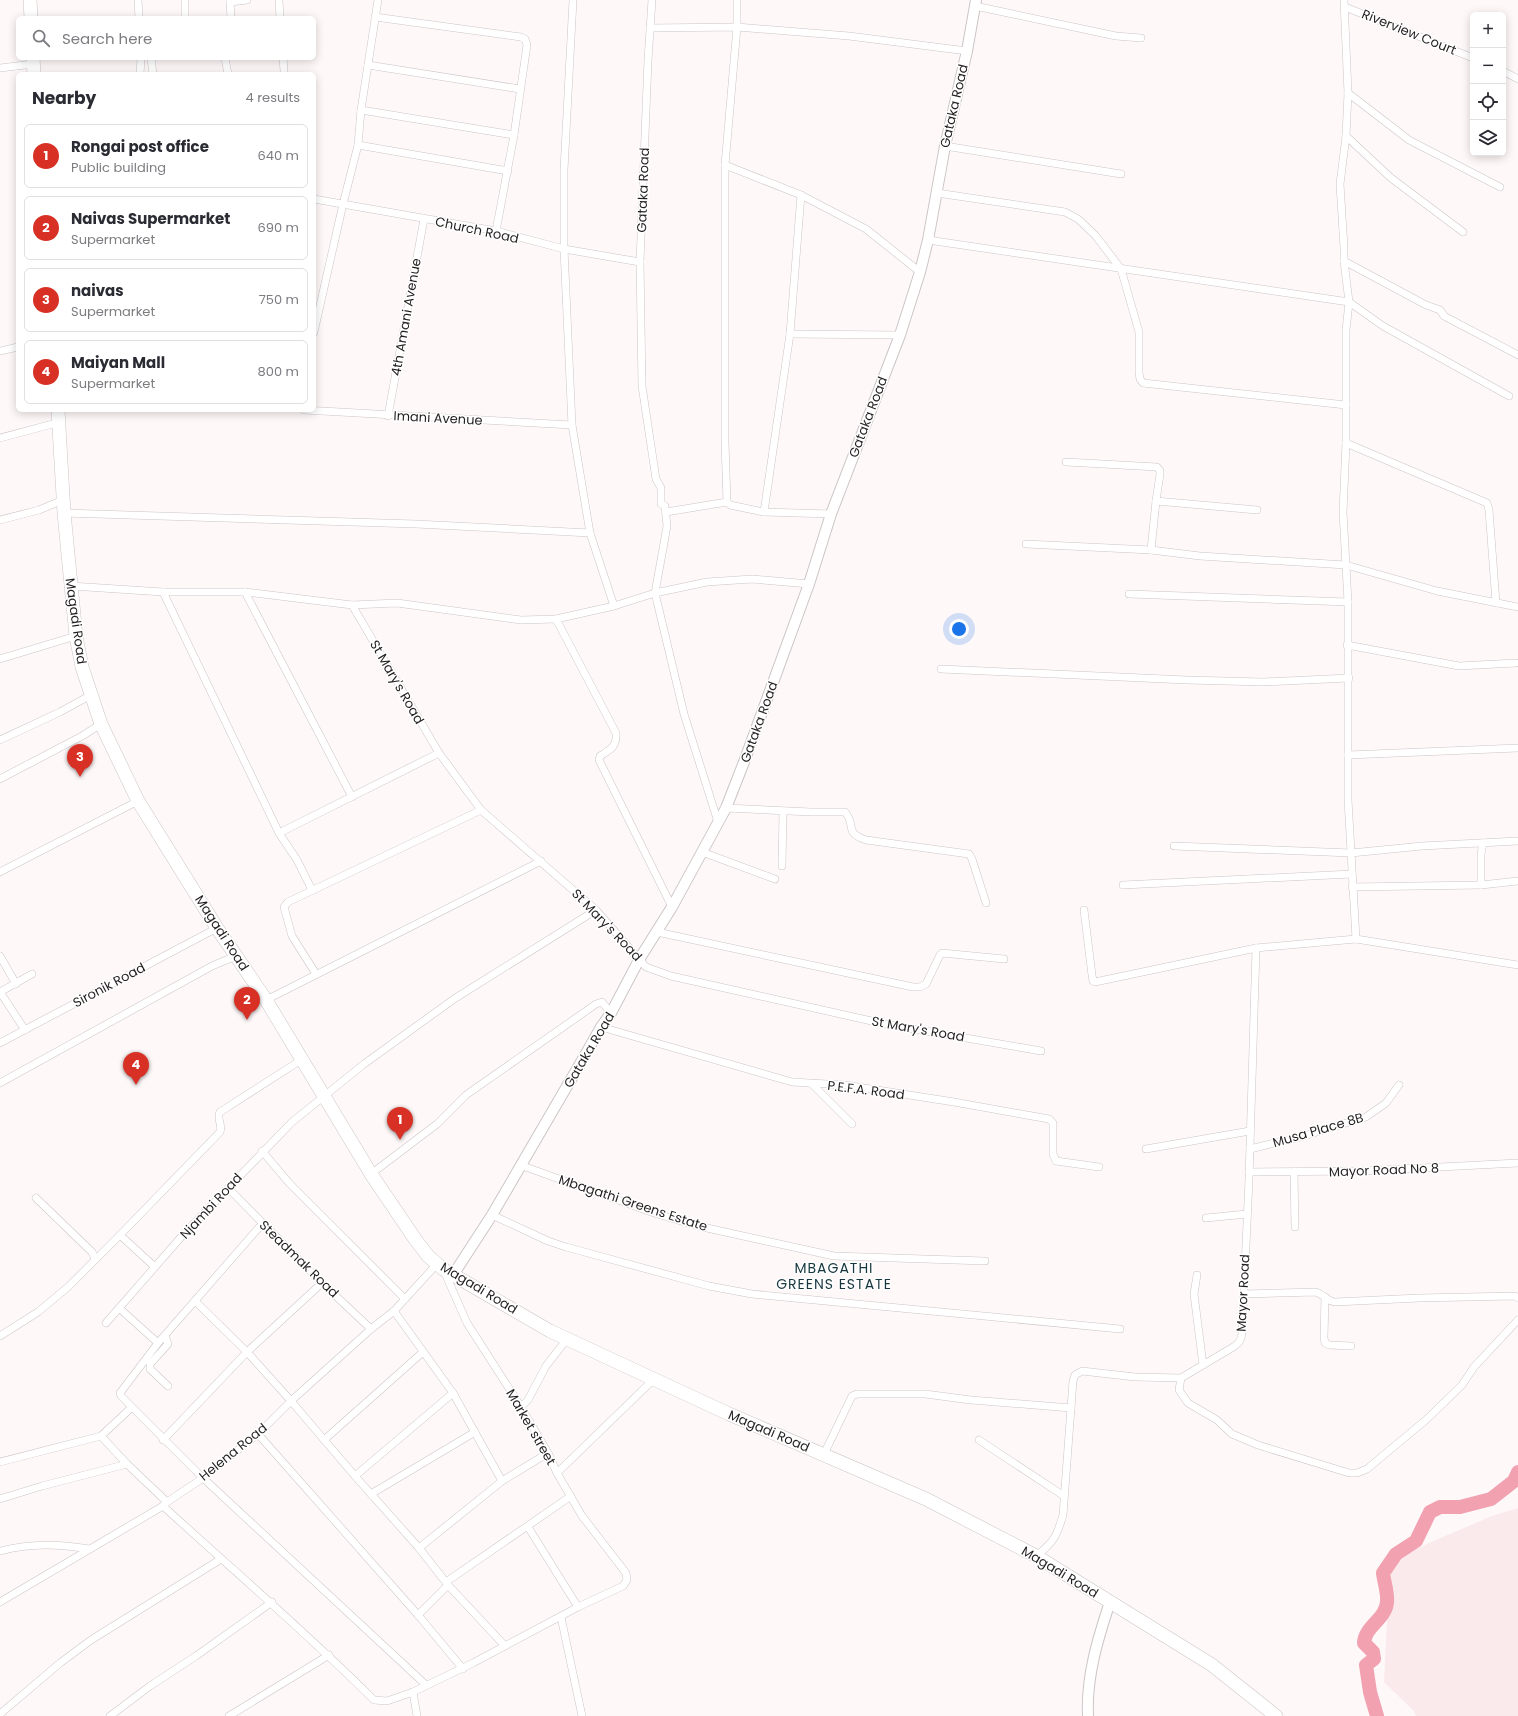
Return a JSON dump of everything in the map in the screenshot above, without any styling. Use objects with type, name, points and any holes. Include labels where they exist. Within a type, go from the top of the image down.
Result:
[{"type":"highway","points":[[30,0],[31,16]]},
{"type":"highway","name":"Magadi Road","points":[[59,416],[64,513],[76,636],[82,667],[101,724],[138,801],[217,928],[266,1000],[371,1174],[428,1256],[444,1269],[567,1339],[653,1380],[769,1432],[824,1454],[926,1499],[1036,1556],[1212,1665],[1276,1716]]},
{"type":"street","points":[[138,0],[139,16]]},
{"type":"street","points":[[185,0],[185,16]]},
{"type":"street","points":[[231,16],[230,1],[247,0]]},
{"type":"street","points":[[279,0],[280,16]]},
{"type":"street","points":[[316,323],[358,145],[361,110],[378,0]]},
{"type":"street","points":[[573,0],[564,170],[564,249],[572,425],[590,533],[614,606]]},
{"type":"street","name":"Gataka Road","points":[[652,0],[640,262],[642,386],[656,479],[661,488],[661,504],[665,506],[667,526],[655,593],[684,714],[718,822]]},
{"type":"street","points":[[727,502],[724,442],[725,165],[737,28],[736,0]]},
{"type":"street","points":[[975,3],[1116,36],[1141,38]]},
{"type":"street","name":"Gataka Road","points":[[444,1269],[492,1215],[611,1012],[640,958],[672,907],[726,808],[809,584],[831,514],[900,335],[920,272],[928,240],[945,146],[967,51],[975,3]]},
{"type":"street","points":[[1345,3],[1348,93],[1346,136],[1340,184],[1344,261],[1349,302],[1346,330],[1346,443],[1343,512],[1348,602],[1348,800],[1356,939]]},
{"type":"street","name":"Riverview Court","points":[[1345,3],[1470,57]]},
{"type":"street","points":[[375,17],[522,36],[525,39],[527,44],[514,135],[496,232]]},
{"type":"street","points":[[650,28],[737,28],[849,36],[967,51]]},
{"type":"street","points":[[140,72],[141,60]]},
{"type":"street","points":[[151,60],[153,72]]},
{"type":"street","points":[[225,60],[228,72]]},
{"type":"street","points":[[282,60],[284,71]]},
{"type":"street","points":[[0,68],[33,65]]},
{"type":"street","points":[[368,65],[520,89]]},
{"type":"street","points":[[1506,73],[1518,79]]},
{"type":"street","points":[[1348,93],[1409,140],[1500,187]]},
{"type":"street","points":[[361,110],[514,135]]},
{"type":"street","points":[[1346,136],[1391,178],[1463,232]]},
{"type":"street","points":[[358,145],[508,171]]},
{"type":"street","points":[[945,146],[1121,174]]},
{"type":"street","points":[[725,165],[801,195],[866,229],[920,272]]},
{"type":"street","points":[[937,193],[1065,212],[1078,219],[1095,235],[1121,269],[1137,325],[1140,379],[1143,383],[1346,405]]},
{"type":"street","points":[[764,512],[790,334],[801,195]]},
{"type":"street","name":"Church Road","points":[[316,199],[496,232],[564,249],[640,262]]},
{"type":"street","name":"4th Amani Avenue","points":[[388,416],[424,219]]},
{"type":"street","points":[[928,240],[1349,302],[1383,326],[1509,396]]},
{"type":"street","points":[[1344,261],[1426,305],[1440,310],[1444,316],[1518,355]]},
{"type":"street","points":[[790,334],[900,335]]},
{"type":"street","points":[[0,351],[16,347]]},
{"type":"street","name":"Imani Avenue","points":[[316,411],[572,425]]},
{"type":"street","points":[[0,438],[59,416]]},
{"type":"street","points":[[1346,443],[1487,503],[1489,510],[1496,602]]},
{"type":"street","points":[[1066,462],[1157,466],[1160,474],[1152,550]]},
{"type":"street","points":[[0,520],[38,510],[63,500]]},
{"type":"street","points":[[1156,501],[1257,510]]},
{"type":"street","points":[[666,512],[727,502],[730,505],[764,512],[831,514]]},
{"type":"street","points":[[64,513],[416,524],[590,533]]},
{"type":"street","points":[[1026,544],[1152,550],[1200,556],[1346,565],[1437,591],[1518,607]]},
{"type":"street","points":[[71,586],[163,592],[245,592],[352,605],[398,603],[521,620],[556,619],[614,606],[655,593],[707,582],[752,579],[809,584]]},
{"type":"street","points":[[163,592],[279,833],[297,860],[311,888],[314,890]]},
{"type":"street","points":[[245,592],[352,797]]},
{"type":"street","points":[[1129,594],[1348,602]]},
{"type":"street","name":"St Mary's Road","points":[[352,605],[439,753],[482,810],[596,910],[646,966],[672,976],[885,1024],[1041,1051]]},
{"type":"street","points":[[556,619],[616,733],[616,741],[613,749],[600,756],[599,760],[672,907]]},
{"type":"street","points":[[0,659],[76,636]]},
{"type":"street","points":[[1347,645],[1459,666],[1516,663]]},
{"type":"street","points":[[941,669],[1263,682],[1349,678]]},
{"type":"street","points":[[0,740],[91,696]]},
{"type":"street","points":[[0,779],[82,736],[101,724]]},
{"type":"street","points":[[1348,755],[1518,748]]},
{"type":"street","points":[[279,833],[439,753]]},
{"type":"street","points":[[0,872],[138,801]]},
{"type":"street","points":[[726,808],[845,812],[849,817],[851,831],[855,836],[866,840],[969,854],[986,902]]},
{"type":"street","points":[[316,974],[292,936],[284,907],[288,902],[482,810]]},
{"type":"street","points":[[782,866],[783,811]]},
{"type":"street","points":[[1174,846],[1351,853],[1518,841]]},
{"type":"street","points":[[1481,885],[1481,854],[1484,843]]},
{"type":"street","points":[[702,852],[775,879]]},
{"type":"street","points":[[266,1000],[541,861]]},
{"type":"street","points":[[1123,885],[1352,874]]},
{"type":"street","points":[[1352,887],[1481,885],[1518,881]]},
{"type":"street","name":"Njambi Road","points":[[106,1323],[228,1188],[292,1122],[323,1096],[454,999],[596,910]]},
{"type":"street","points":[[1084,910],[1092,975],[1093,981],[1095,982],[1256,948],[1356,939],[1518,965]]},
{"type":"street","name":"Sironik Road","points":[[0,1043],[217,928]]},
{"type":"street","points":[[657,932],[913,987],[920,987],[926,984],[942,953],[1004,959]]},
{"type":"street","name":"Mayor Road","points":[[1181,1378],[1235,1346],[1240,1341],[1242,1334],[1250,1149],[1256,948]]},
{"type":"street","points":[[0,956],[16,984]]},
{"type":"street","points":[[0,1083],[212,966],[236,956]]},
{"type":"street","points":[[25,1030],[0,992],[32,974]]},
{"type":"street","points":[[371,1174],[437,1124],[466,1095],[596,1004],[602,1002],[611,1012]]},
{"type":"street","name":"P.E.F.A. Road","points":[[601,1027],[792,1082],[845,1085],[1050,1119],[1053,1123],[1053,1154],[1056,1161],[1099,1167]]},
{"type":"street","points":[[0,1336],[38,1312],[68,1286],[120,1235],[220,1132],[221,1126],[218,1116],[220,1112],[301,1060]]},
{"type":"street","points":[[812,1084],[852,1124]]},
{"type":"street","name":"Musa Place 8B","points":[[1250,1149],[1304,1136],[1366,1117],[1386,1103],[1399,1085]]},
{"type":"street","points":[[1146,1149],[1250,1131]]},
{"type":"street","points":[[262,1152],[290,1184],[405,1299]]},
{"type":"street","name":"Mayor Road No 8","points":[[1249,1172],[1451,1168],[1518,1163]]},
{"type":"street","name":"Mbagathi Greens Estate","points":[[520,1166],[654,1213],[698,1226],[834,1256],[985,1261]]},
{"type":"street","points":[[1294,1172],[1295,1227]]},
{"type":"street","name":"Steadmak Road","points":[[228,1188],[262,1224],[371,1329]]},
{"type":"street","points":[[36,1198],[92,1252],[95,1259]]},
{"type":"street","points":[[1206,1218],[1247,1214]]},
{"type":"street","points":[[492,1215],[560,1245],[709,1286],[752,1294],[1120,1329]]},
{"type":"street","points":[[262,1224],[158,1343],[120,1394],[131,1408],[163,1440],[426,1685]]},
{"type":"street","points":[[120,1235],[155,1267]]},
{"type":"street","name":"Helena Road","points":[[0,1602],[165,1504],[203,1478],[258,1434],[291,1401],[371,1329],[394,1311],[405,1299],[444,1269]]},
{"type":"street","name":"Market street","points":[[444,1269],[467,1323],[521,1406],[582,1516],[626,1573],[627,1580],[623,1586],[578,1607]]},
{"type":"street","points":[[1197,1275],[1194,1294],[1203,1365]]},
{"type":"street","points":[[163,1440],[247,1352],[322,1283]]},
{"type":"street","points":[[1244,1294],[1316,1292],[1329,1301],[1335,1302],[1419,1298],[1515,1296],[1518,1298]]},
{"type":"street","points":[[1325,1297],[1325,1343],[1329,1345],[1351,1346]]},
{"type":"street","points":[[195,1301],[247,1352],[291,1401],[354,1476],[419,1548],[447,1584],[505,1646]]},
{"type":"street","points":[[119,1308],[158,1343]]},
{"type":"street","points":[[394,1311],[453,1393],[502,1481]]},
{"type":"street","points":[[1036,1556],[1050,1545],[1058,1532],[1063,1515],[1072,1381],[1075,1375],[1082,1372],[1135,1377],[1181,1378],[1179,1390],[1188,1403],[1217,1420],[1232,1434],[1258,1445],[1349,1473],[1357,1473],[1367,1469],[1427,1419],[1462,1385],[1474,1367],[1518,1320]]},
{"type":"street","points":[[165,1336],[168,1344],[150,1364],[150,1369],[168,1386]]},
{"type":"street","points":[[521,1406],[528,1400],[546,1366],[567,1339]]},
{"type":"street","points":[[324,1440],[423,1352]]},
{"type":"street","points":[[557,1473],[653,1380]]},
{"type":"street","points":[[354,1476],[453,1393]]},
{"type":"street","points":[[824,1454],[852,1396],[857,1394],[925,1394],[971,1400],[1071,1408]]},
{"type":"street","points":[[0,1462],[101,1436],[131,1408]]},
{"type":"street","points":[[371,1494],[475,1432]]},
{"type":"street","points":[[258,1434],[418,1615],[463,1669]]},
{"type":"street","points":[[101,1436],[165,1504],[221,1559],[272,1602],[329,1655],[374,1700],[387,1701],[413,1692],[463,1669],[578,1607],[528,1527]]},
{"type":"street","points":[[979,1440],[1064,1496]]},
{"type":"street","points":[[419,1548],[502,1481],[548,1453]]},
{"type":"street","points":[[0,1499],[42,1486],[127,1464]]},
{"type":"street","points":[[418,1615],[447,1584],[504,1541],[528,1527],[571,1496]]},
{"type":"street","points":[[0,1551],[22,1545],[62,1544],[90,1549]]},
{"type":"street","points":[[0,1714],[60,1663],[91,1640],[221,1559]]},
{"type":"street","points":[[110,1716],[150,1686],[196,1656],[272,1602]]},
{"type":"street","points":[[1088,1716],[1087,1706],[1092,1666],[1110,1602]]},
{"type":"street","points":[[561,1617],[582,1716]]},
{"type":"street","points":[[231,1715],[329,1655]]},
{"type":"street","points":[[413,1692],[417,1716]]},
{"type":"shaded area","points":[[1518,1508],[1518,1716],[1416,1716],[1414,1711],[1384,1682],[1390,1563],[1429,1543],[1492,1516]]},
{"type":"waterway","points":[[1377,1716],[1370,1692],[1366,1665],[1374,1659],[1373,1652],[1364,1643],[1365,1637],[1371,1627],[1380,1618],[1386,1608],[1387,1595],[1383,1573],[1396,1554],[1416,1541],[1430,1512],[1440,1507],[1460,1507],[1491,1499],[1514,1481],[1518,1472]]},
{"type":"place","name":"naivas","points":[[80,777]]},
{"type":"place","name":"Naivas Supermarket","points":[[247,1020]]},
{"type":"place","name":"Maiyan Mall","points":[[136,1085]]},
{"type":"place","name":"Rongai post office","points":[[400,1140]]},
{"type":"district","name":"MBAGATHI GREENS ESTATE","points":[[834,1276]]}]
